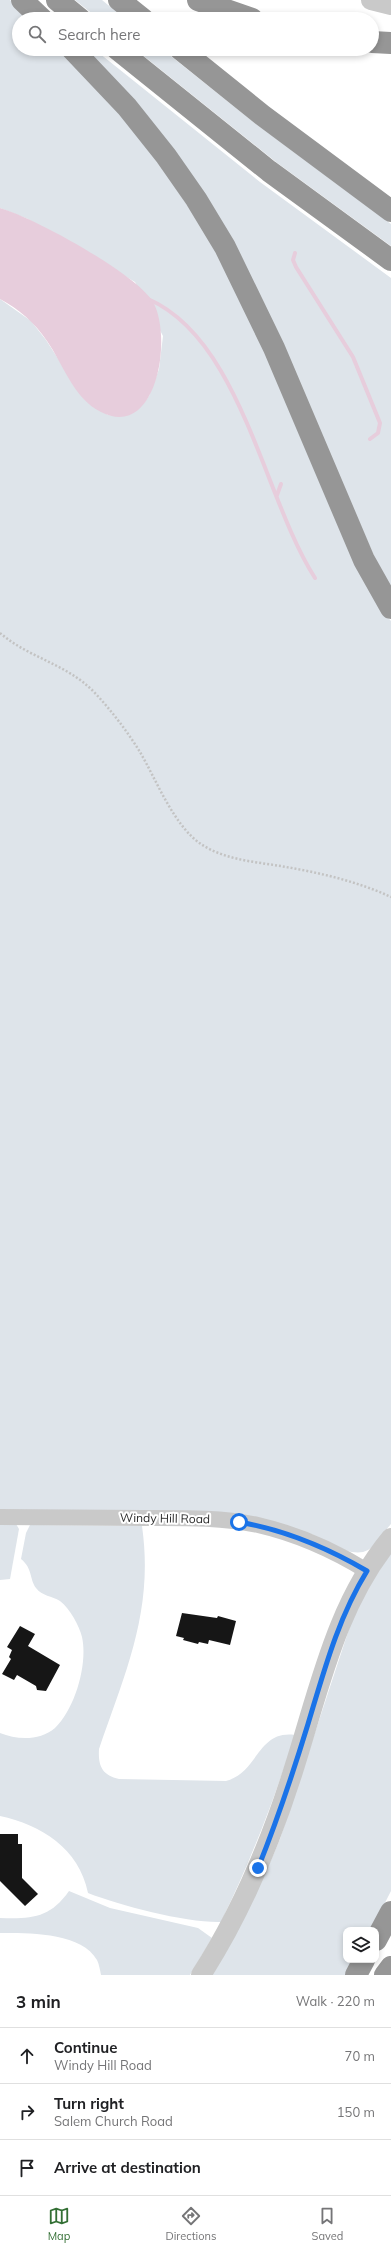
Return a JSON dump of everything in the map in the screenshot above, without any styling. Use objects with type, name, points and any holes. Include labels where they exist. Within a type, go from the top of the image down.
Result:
[{"type":"highway","points":[[22,0],[35,12]]},
{"type":"highway","points":[[57,0],[72,12]]},
{"type":"highway","points":[[120,0],[135,12]]},
{"type":"highway","points":[[198,0],[232,12]]},
{"type":"highway","points":[[379,42],[391,43]]},
{"type":"highway","points":[[79,56],[127,107],[158,146],[196,199],[225,247],[274,348],[364,560],[391,608]]},
{"type":"highway","points":[[126,56],[269,171],[391,260]]},
{"type":"highway","points":[[189,56],[294,139],[391,211]]},
{"type":"highway","points":[[379,1934],[391,1912]]},
{"type":"highway","points":[[356,1975],[362,1963]]},
{"type":"highway","points":[[385,1975],[391,1967]]},
{"type":"street","points":[[371,0],[391,6]]},
{"type":"street","name":"Windy Hill Road","points":[[0,1517],[193,1518],[239,1522],[276,1530],[309,1541],[337,1554],[367,1571]]},
{"type":"street","points":[[201,1975],[226,1934],[258,1868],[280,1812],[333,1642],[351,1598],[367,1571],[391,1538]]},
{"type":"path","points":[[0,633],[24,651],[68,671],[82,680],[131,738],[179,821],[201,844],[235,858],[312,872],[391,897]]},
{"type":"shaded area","points":[[0,0],[10,0],[23,12],[12,12],[12,56],[67,56],[112,103],[144,141],[218,251],[385,614],[391,621],[391,1524],[371,1548],[362,1552],[347,1551],[312,1534],[0,1509],[0,299],[31,321],[46,340],[84,399],[108,415],[121,416],[144,403],[149,396],[159,369],[163,336],[135,282],[28,219],[0,208]]},
{"type":"shaded area","points":[[75,0],[102,0],[117,12],[90,12]]},
{"type":"shaded area","points":[[87,56],[103,56],[260,182],[391,278],[391,595],[277,334]]},
{"type":"shaded area","points":[[144,56],[171,56],[256,124],[391,224],[391,246],[276,162]]},
{"type":"shaded area","points":[[0,208],[15,213],[59,234],[106,262],[143,290],[153,302],[159,318],[161,338],[160,360],[156,381],[147,399],[136,412],[120,417],[101,412],[83,399],[76,390],[53,350],[37,328],[14,307],[0,299]]},
{"type":"shaded area","points":[[0,1524],[16,1524],[19,1529],[10,1579],[0,1580]]},
{"type":"shaded area","points":[[30,1525],[142,1526],[145,1556],[141,1613],[128,1666],[99,1749],[100,1765],[105,1772],[119,1779],[226,1781],[237,1776],[245,1769],[265,1745],[273,1739],[282,1735],[295,1735],[261,1830],[221,1922],[191,1920],[154,1913],[88,1893],[83,1877],[76,1863],[67,1851],[56,1841],[43,1832],[30,1826],[0,1816],[0,1733],[14,1737],[28,1738],[42,1735],[55,1728],[62,1720],[74,1698],[83,1660],[82,1637],[74,1618],[60,1601],[38,1591],[32,1581],[27,1566],[21,1559],[26,1533]]},
{"type":"shaded area","points":[[391,1553],[391,1891],[373,1927],[343,1927],[343,1963],[352,1963],[345,1975],[212,1975],[266,1872],[280,1839],[353,1617],[368,1587]]},
{"type":"shaded area","points":[[69,1891],[110,1908],[198,1928],[212,1938],[190,1975],[101,1975],[97,1960],[89,1951],[79,1944],[67,1939],[39,1934],[0,1933],[0,1918],[31,1917],[47,1912],[55,1907]]},
{"type":"building","points":[[182,1613],[217,1618],[218,1616],[236,1621],[230,1645],[209,1640],[208,1644],[199,1642],[198,1644],[183,1640],[184,1638],[176,1636]]},
{"type":"building","points":[[20,1626],[35,1634],[28,1646],[60,1665],[46,1691],[37,1690],[36,1686],[17,1675],[14,1680],[2,1674],[11,1659],[9,1657],[12,1650],[7,1647]]},
{"type":"building","points":[[0,1834],[18,1834],[18,1844],[22,1844],[22,1878],[38,1894],[25,1906],[0,1881]]},
{"type":"waterway","points":[[295,253],[293,260],[296,267],[353,357],[380,423],[378,433],[370,439]]},
{"type":"waterway","points":[[148,299],[180,319],[206,348],[228,384],[247,424],[297,545],[315,578]]},
{"type":"waterway","points":[[277,495],[281,484]]},
{"type":"route","points":[[239,1522],[258,1525],[309,1541],[337,1554],[367,1571],[351,1598],[333,1642],[296,1764],[280,1812],[258,1868]]}]
